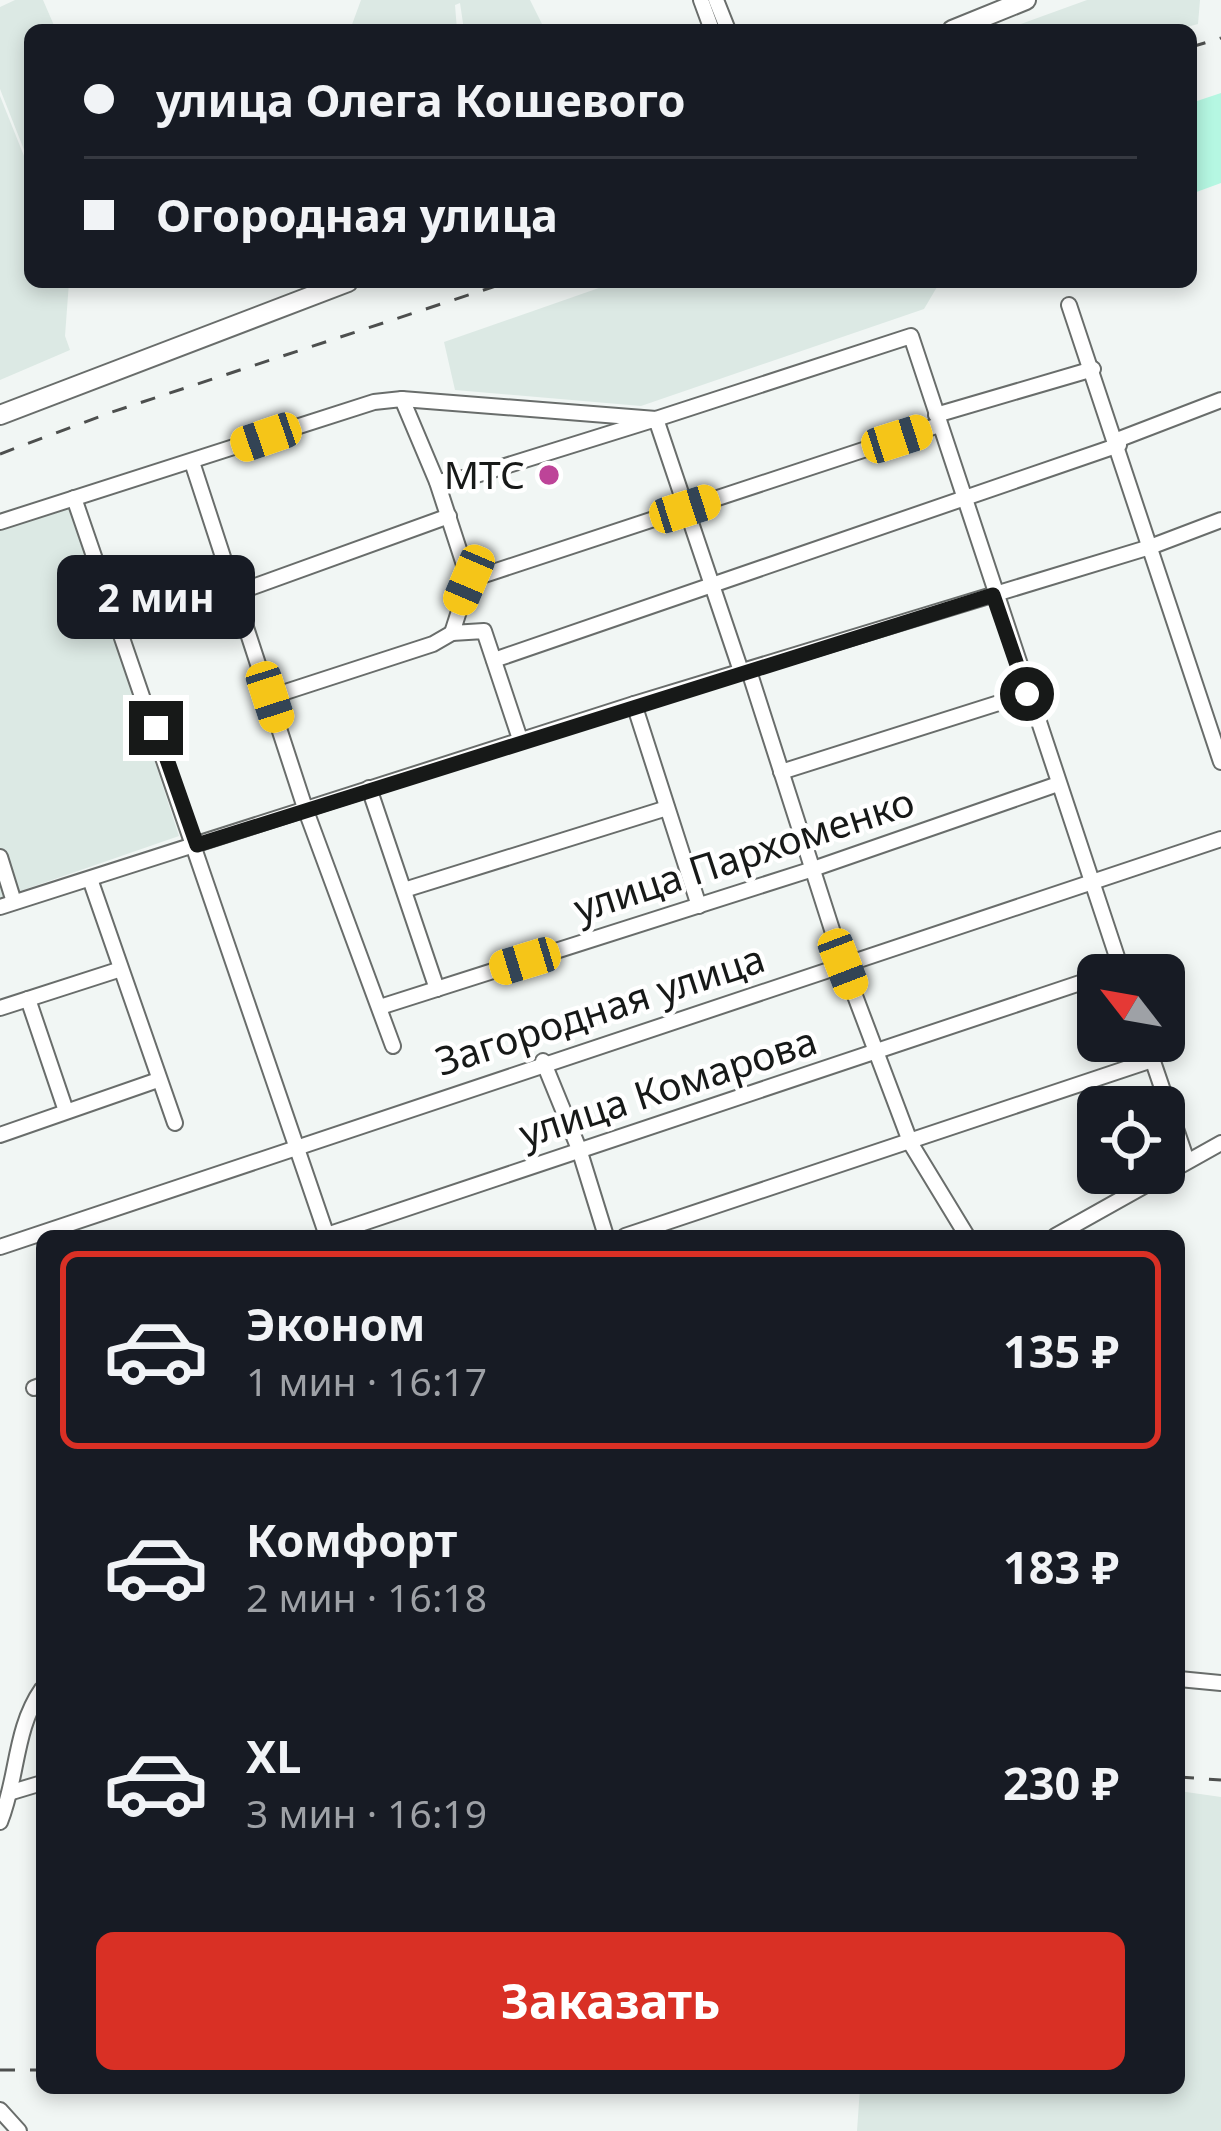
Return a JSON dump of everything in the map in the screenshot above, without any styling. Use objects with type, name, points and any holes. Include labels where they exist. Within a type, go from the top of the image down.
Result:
[{"type":"main road","points":[[967,24],[1026,0]]},
{"type":"main road","points":[[0,415],[332,288]]},
{"type":"street","points":[[1069,305],[1215,724],[1221,762]]},
{"type":"street","points":[[437,482],[470,477],[911,336],[993,595],[1116,954]]},
{"type":"street","points":[[469,580],[1093,369]]},
{"type":"street","points":[[0,522],[341,411],[402,399],[656,419]]},
{"type":"street","points":[[402,399],[437,482],[469,580],[452,632]]},
{"type":"street","points":[[494,660],[965,501],[1221,400]]},
{"type":"street","points":[[656,419],[711,588],[781,772],[843,964],[911,1144],[963,1230]]},
{"type":"street","points":[[192,462],[305,808],[393,1046]]},
{"type":"street","points":[[74,498],[197,845],[325,1230]]},
{"type":"street","points":[[236,593],[449,516]]},
{"type":"street","points":[[0,857],[7,904],[634,704],[1150,547],[1221,520]]},
{"type":"street","points":[[270,697],[434,644],[452,632],[484,631],[520,740]]},
{"type":"street","points":[[781,772],[1027,694]]},
{"type":"street","points":[[634,704],[699,905]]},
{"type":"street","name":"улица Пархоменко","points":[[380,1007],[813,869],[1058,784]]},
{"type":"street","points":[[369,788],[437,989]]},
{"type":"street","points":[[404,890],[667,808]]},
{"type":"street","name":"Загородная улица","points":[[47,1230],[543,1061],[1221,839]]},
{"type":"street","points":[[90,879],[175,1124]]},
{"type":"street","points":[[0,1008],[118,970]]},
{"type":"street","name":"улица Комарова","points":[[342,1230],[1077,984]]},
{"type":"street","points":[[28,999],[66,1111]]},
{"type":"street","points":[[543,1061],[579,1149],[604,1230]]},
{"type":"street","points":[[645,1230],[1146,1062]]},
{"type":"street","points":[[1153,1062],[1187,1161]]},
{"type":"street","points":[[0,1136],[158,1080]]},
{"type":"street","points":[[1066,1230],[1221,1143]]},
{"type":"street","name":"Загородная улица","points":[[0,1246],[36,1234]]},
{"type":"street","points":[[1185,1679],[1221,1683]]},
{"type":"street","points":[[0,1822],[12,1792],[23,1725],[36,1700]]},
{"type":"street","points":[[12,1792],[36,1785]]},
{"type":"street","points":[[0,2110],[19,2131]]},
{"type":"shaded area","points":[[15,0],[43,0],[53,24],[24,24],[24,150],[0,89],[0,7]]},
{"type":"shaded area","points":[[361,0],[530,0],[542,24],[463,24],[460,3],[455,5],[457,24],[352,24]]},
{"type":"shaded area","points":[[1087,0],[1200,0],[1197,24],[1021,24]]},
{"type":"shaded area","points":[[0,96],[24,156],[24,288],[69,288],[65,336],[70,350],[0,380]]},
{"type":"shaded area","points":[[599,288],[936,288],[924,309],[641,406],[455,390],[444,342]]},
{"type":"shaded area","points":[[71,504],[179,836],[0,898],[0,530]]},
{"type":"shaded area","points":[[1185,1792],[1221,1797],[1221,2131],[857,2131],[860,2094],[1185,2094]]},
{"type":"green space","points":[[1221,93],[1221,183],[1197,192],[1197,101]]},
{"type":"railway","points":[[1197,45],[1221,38]]},
{"type":"railway","points":[[0,454],[109,413],[490,288]]},
{"type":"railway","points":[[1185,1777],[1221,1780]]},
{"type":"railway","points":[[0,2070],[36,2070]]},
{"type":"place","name":"МТС","points":[[549,475]]},
{"type":"route","points":[[156,728],[197,845],[993,595],[1027,694]]}]
